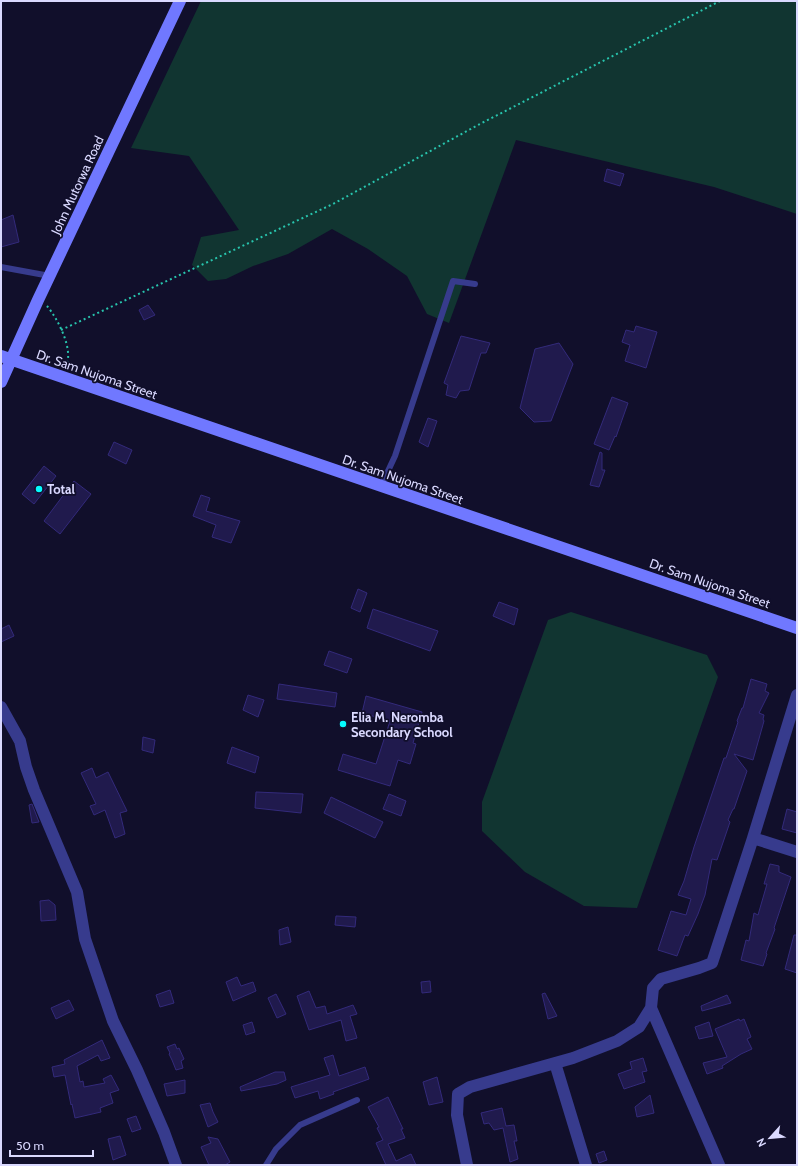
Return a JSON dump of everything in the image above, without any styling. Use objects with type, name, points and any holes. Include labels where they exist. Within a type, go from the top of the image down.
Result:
[{"type":"street","name":"John Mutorwa Road","points":[[1,382],[6,358],[50,276],[180,1]]},
{"type":"street","name":"Dr. Sam Nujoma Street","points":[[6,358],[797,628]]},
{"type":"street","points":[[467,1165],[457,1115],[458,1094],[470,1087],[573,1058],[617,1041],[640,1027],[651,1008],[653,988],[661,979],[712,963],[797,696]]},
{"type":"street","points":[[1,707],[20,741],[26,767],[34,790],[77,892],[85,939],[113,1021],[137,1070],[164,1132],[176,1165]]},
{"type":"street","points":[[753,838],[797,852]]},
{"type":"street","points":[[651,1008],[719,1165]]},
{"type":"street","points":[[555,1063],[586,1165]]},
{"type":"lane","points":[[1,267],[50,276]]},
{"type":"lane","points":[[381,486],[394,456],[453,281],[476,284]]},
{"type":"lane","points":[[266,1165],[276,1149],[300,1125],[357,1100]]},
{"type":"path","points":[[61,330],[333,204],[478,125],[720,1]]},
{"type":"path","points":[[38,300],[48,306],[54,315],[68,349],[68,362],[61,376]]},
{"type":"green space","points":[[201,1],[797,1],[797,214],[714,187],[516,140],[449,323],[427,314],[407,276],[368,249],[332,229],[288,254],[253,266],[226,279],[208,281],[192,265],[201,237],[239,230],[189,156],[131,148]]},
{"type":"green space","points":[[571,612],[707,655],[718,677],[637,908],[584,906],[525,872],[482,831],[482,802],[548,620]]},
{"type":"building","points":[[607,169],[624,174],[620,186],[604,181]]},
{"type":"building","points":[[13,215],[19,242],[1,247],[1,220]]},
{"type":"building","points":[[148,305],[155,315],[144,320],[139,310]]},
{"type":"building","points":[[636,326],[657,332],[646,368],[625,361],[630,345],[622,342],[626,330],[634,332]]},
{"type":"building","points":[[461,336],[490,343],[486,353],[481,353],[469,390],[460,391],[456,398],[446,395],[448,385],[444,383]]},
{"type":"building","points":[[559,343],[573,364],[551,421],[534,422],[520,408],[535,349]]},
{"type":"building","points":[[612,397],[628,403],[616,437],[615,436],[609,450],[594,444]]},
{"type":"building","points":[[428,418],[437,421],[428,447],[419,442]]},
{"type":"building","points":[[114,442],[132,450],[126,464],[108,455]]},
{"type":"building","points":[[600,452],[602,453],[602,470],[605,470],[599,487],[590,485]]},
{"type":"building","points":[[44,466],[56,476],[34,504],[22,494]]},
{"type":"building","points":[[74,481],[91,494],[60,534],[44,521]]},
{"type":"building","points":[[201,495],[210,498],[206,511],[240,521],[231,543],[212,537],[216,525],[193,516]]},
{"type":"building","points":[[358,589],[367,593],[360,612],[351,608]]},
{"type":"building","points":[[499,602],[518,609],[514,625],[493,616]]},
{"type":"building","points":[[373,609],[438,631],[430,651],[367,628]]},
{"type":"building","points":[[9,625],[14,636],[1,642],[1,629]]},
{"type":"building","points":[[329,651],[352,659],[347,673],[324,665]]},
{"type":"building","points":[[751,679],[767,684],[765,691],[769,693],[759,713],[764,715],[764,721],[753,760],[734,754],[747,771],[734,809],[728,820],[730,822],[717,860],[712,859],[705,895],[698,914],[688,936],[685,935],[677,956],[658,950],[671,911],[686,915],[691,899],[678,895],[684,881],[724,758],[726,758],[738,722],[737,721],[743,708]]},
{"type":"building","points":[[279,684],[337,693],[335,707],[277,699]]},
{"type":"building","points":[[248,695],[264,700],[258,717],[243,710]]},
{"type":"building","points":[[366,696],[422,712],[413,743],[416,744],[410,764],[398,760],[390,786],[338,770],[343,754],[376,764],[390,721],[362,713]]},
{"type":"building","points":[[143,737],[155,740],[153,753],[142,750]]},
{"type":"building","points":[[232,747],[259,757],[255,773],[227,763]]},
{"type":"building","points":[[92,768],[96,778],[108,772],[127,811],[120,813],[125,834],[115,838],[105,810],[94,815],[90,806],[96,804],[81,773]]},
{"type":"building","points":[[256,792],[303,794],[301,813],[255,808]]},
{"type":"building","points":[[389,794],[406,801],[401,816],[383,809]]},
{"type":"building","points":[[331,797],[383,822],[375,838],[324,813]]},
{"type":"building","points":[[32,804],[39,822],[32,823],[29,805]]},
{"type":"building","points":[[787,809],[797,812],[797,833],[782,829]]},
{"type":"building","points":[[770,864],[779,866],[779,872],[791,877],[763,966],[741,960],[746,940],[749,941],[754,913],[758,915],[767,884],[764,884]]},
{"type":"building","points":[[49,900],[55,905],[56,920],[41,921],[40,901]]},
{"type":"building","points":[[336,916],[356,917],[355,927],[335,925]]},
{"type":"building","points":[[288,927],[291,942],[280,945],[279,930]]},
{"type":"building","points":[[794,935],[797,935],[797,973],[785,969]]},
{"type":"building","points":[[237,977],[241,986],[253,982],[256,991],[233,1001],[226,982]]},
{"type":"building","points":[[430,981],[431,992],[422,993],[421,982]]},
{"type":"building","points":[[170,990],[174,1003],[160,1007],[156,995]]},
{"type":"building","points":[[309,991],[316,1008],[325,1006],[327,1014],[353,1005],[357,1014],[350,1016],[357,1038],[346,1041],[341,1020],[309,1030],[297,996]]},
{"type":"building","points":[[545,993],[557,1016],[548,1019],[542,994]]},
{"type":"building","points":[[276,994],[286,1014],[277,1018],[268,998]]},
{"type":"building","points":[[727,995],[731,1003],[702,1011],[701,1006]]},
{"type":"building","points":[[69,1000],[74,1010],[56,1019],[51,1008]]},
{"type":"building","points":[[739,1019],[740,1021],[744,1019],[751,1037],[747,1039],[752,1049],[722,1066],[723,1068],[707,1074],[703,1063],[727,1057],[715,1029]]},
{"type":"building","points":[[252,1022],[255,1032],[246,1035],[243,1025]]},
{"type":"building","points":[[709,1022],[713,1036],[699,1039],[695,1027]]},
{"type":"building","points":[[102,1040],[110,1058],[101,1061],[98,1055],[77,1066],[80,1082],[83,1081],[84,1087],[105,1083],[103,1079],[111,1075],[119,1090],[110,1093],[113,1103],[100,1108],[101,1112],[75,1118],[65,1075],[54,1077],[52,1067],[65,1064],[64,1060]]},
{"type":"building","points":[[175,1044],[177,1049],[179,1048],[184,1059],[181,1061],[183,1068],[176,1070],[167,1047]]},
{"type":"building","points":[[333,1055],[339,1076],[365,1067],[369,1079],[333,1092],[334,1094],[320,1099],[318,1091],[295,1098],[291,1087],[330,1075],[324,1058]]},
{"type":"building","points":[[643,1058],[647,1071],[642,1072],[645,1082],[624,1089],[618,1074],[632,1069],[630,1062]]},
{"type":"building","points":[[275,1072],[284,1072],[286,1080],[277,1084],[241,1091],[240,1087]]},
{"type":"building","points":[[437,1077],[443,1102],[429,1105],[423,1082]]},
{"type":"building","points":[[185,1080],[185,1093],[167,1096],[164,1084]]},
{"type":"building","points":[[650,1095],[654,1113],[637,1117],[635,1107]]},
{"type":"building","points":[[388,1097],[403,1129],[401,1129],[405,1138],[388,1144],[396,1161],[411,1154],[416,1165],[386,1165],[376,1143],[383,1140],[377,1128],[379,1127],[368,1107]]},
{"type":"building","points":[[210,1103],[218,1122],[208,1127],[200,1105]]},
{"type":"building","points":[[502,1108],[506,1126],[514,1125],[517,1141],[514,1141],[518,1159],[510,1162],[503,1128],[494,1130],[489,1123],[484,1124],[481,1113]]},
{"type":"building","points":[[136,1116],[141,1129],[132,1132],[127,1119]]},
{"type":"building","points":[[120,1136],[126,1155],[113,1160],[108,1139]]},
{"type":"building","points":[[208,1137],[218,1139],[230,1162],[225,1165],[209,1165],[201,1147],[211,1143]]},
{"type":"building","points":[[604,1151],[607,1160],[599,1163],[596,1154]]},
{"type":"place","name":"Total","points":[[39,489]]},
{"type":"place","name":"Elia M. Neromba Secondary School","points":[[343,724]]}]
